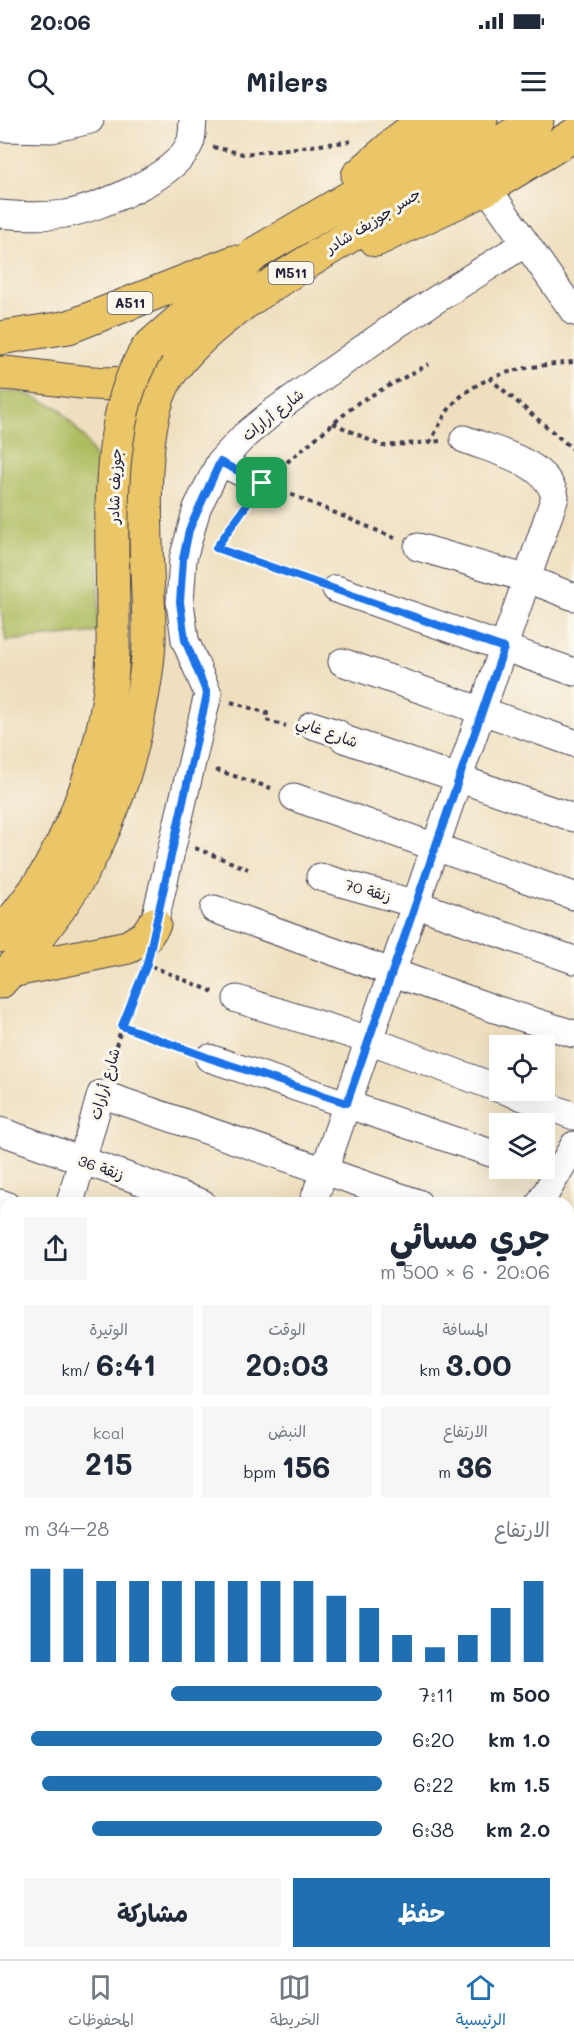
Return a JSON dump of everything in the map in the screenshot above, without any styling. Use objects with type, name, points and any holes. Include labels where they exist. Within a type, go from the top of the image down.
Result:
[{"type":"highway","points":[[300,226],[405,135],[429,120]]},
{"type":"highway","name":"جسر جوزيف شادر","points":[[168,376],[230,315],[252,297],[300,267],[426,171],[481,120]]},
{"type":"highway","name":"جسر جوزيف شادر","points":[[426,171],[537,120]]},
{"type":"highway","points":[[300,267],[366,244],[487,188],[574,135]]},
{"type":"highway","name":"جوزيف شادر","points":[[0,936],[47,871],[64,842],[99,746],[105,717],[113,631],[117,438],[126,393],[148,348],[256,253],[300,226],[426,171]]},
{"type":"highway","name":"A511","points":[[0,338],[69,327],[256,253]]},
{"type":"highway","points":[[0,373],[111,383],[168,376]]},
{"type":"highway","name":"جوزيف شادر","points":[[5,976],[45,931],[73,891],[94,855],[122,785],[140,711],[149,642],[148,450],[153,410],[168,376]]},
{"type":"highway","points":[[5,976],[128,947],[146,936],[154,924]]},
{"type":"street","points":[[0,128],[52,129],[90,120]]},
{"type":"street","points":[[0,214],[46,216],[86,210],[160,176],[177,162],[190,142],[193,120]]},
{"type":"street","points":[[487,188],[524,244],[574,312]]},
{"type":"street","name":"شارع أرارات","points":[[207,694],[185,640],[180,602],[183,559],[189,530],[220,462],[244,436],[283,405],[399,323],[524,244]]},
{"type":"street","points":[[316,1197],[555,497],[550,483],[540,472],[464,439]]},
{"type":"street","points":[[220,462],[262,483]]},
{"type":"street","points":[[418,547],[528,579],[574,597]]},
{"type":"street","points":[[336,590],[574,672]]},
{"type":"street","points":[[342,662],[574,743]]},
{"type":"street","points":[[154,924],[207,694]]},
{"type":"street","name":"شارع غابي","points":[[312,725],[337,733],[344,739],[574,818]]},
{"type":"street","points":[[294,797],[574,896]]},
{"type":"street","name":"زنقة 70","points":[[320,877],[416,904],[574,960]]},
{"type":"street","points":[[214,909],[495,1009],[574,1034]]},
{"type":"street","points":[[237,999],[369,1040],[489,1085]]},
{"type":"street","points":[[209,1058],[489,1152]]},
{"type":"street","points":[[101,1094],[401,1197]]},
{"type":"street","name":"شارع أرارات","points":[[72,1197],[101,1094]]},
{"type":"street","points":[[534,1101],[574,1116]]},
{"type":"street","name":"زنقة 36","points":[[0,1131],[185,1197]]},
{"type":"street","points":[[555,1163],[574,1145]]},
{"type":"street","points":[[541,1197],[544,1179]]},
{"type":"path","points":[[243,154],[359,140]]},
{"type":"path","points":[[430,442],[453,405],[489,378],[530,366],[574,362]]},
{"type":"path","points":[[336,590],[216,548],[262,483],[359,402],[429,364]]},
{"type":"path","points":[[489,378],[574,450]]},
{"type":"path","points":[[333,423],[382,446],[464,439]]},
{"type":"path","points":[[262,483],[418,547]]},
{"type":"path","name":"شارع غابي","points":[[207,694],[267,713],[266,720],[286,727],[289,718],[312,725]]},
{"type":"path","points":[[192,762],[294,797]]},
{"type":"path","points":[[175,840],[248,869]]},
{"type":"path","name":"شارع أرارات","points":[[101,1094],[122,1026],[147,964],[208,990],[237,999]]},
{"type":"path","points":[[122,1026],[209,1058]]},
{"type":"green space","points":[[0,392],[22,392],[59,408],[85,439],[100,466],[98,632],[6,641],[0,605]]},
{"type":"route","points":[[220,462],[262,483],[216,548],[504,648],[347,1103],[209,1058],[122,1026],[147,964],[154,924],[164,891],[207,694],[185,640],[180,602],[183,559],[189,530],[197,508],[220,462]]}]
